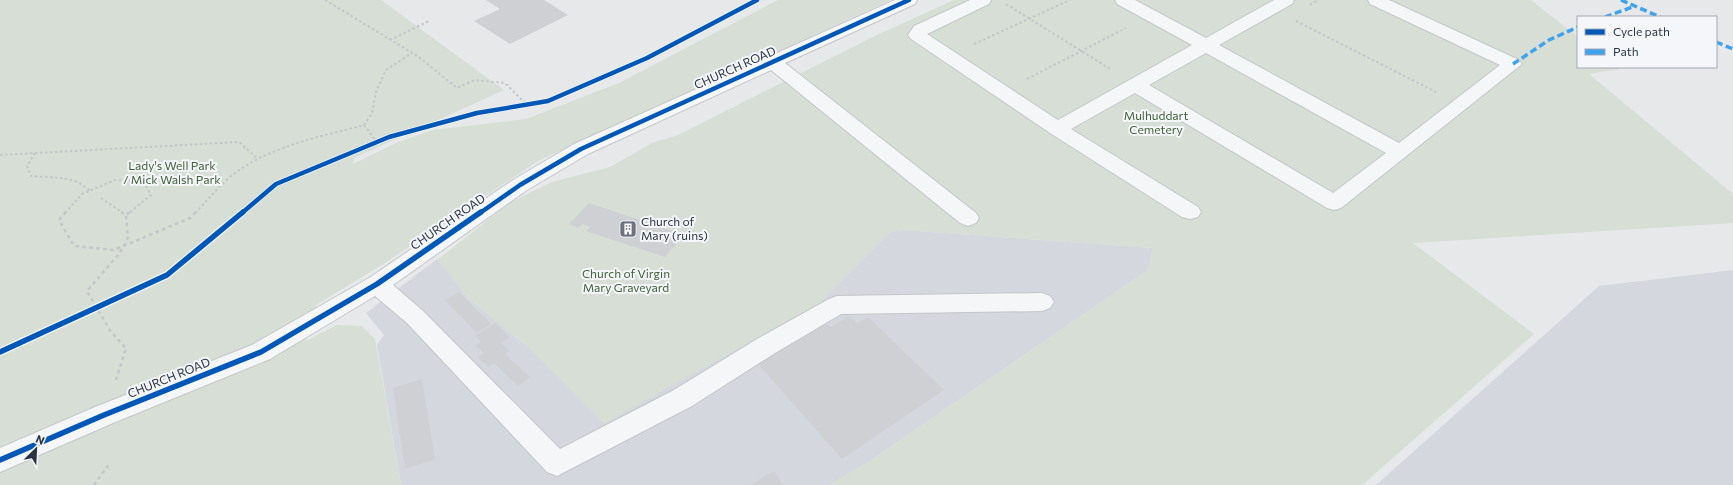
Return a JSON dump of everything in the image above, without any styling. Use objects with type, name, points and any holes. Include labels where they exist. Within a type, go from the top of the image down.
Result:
[{"type":"street","name":"CHURCH ROAD","points":[[0,460],[104,415],[261,352],[377,284],[520,185],[581,149],[909,0]]},
{"type":"street","points":[[983,0],[920,30],[917,35],[1057,128],[1190,212]]},
{"type":"street","points":[[1123,0],[1400,152]]},
{"type":"street","points":[[1057,128],[1286,0]]},
{"type":"street","points":[[1136,85],[1334,203],[1513,64],[1376,0]]},
{"type":"street","points":[[772,62],[968,218]]},
{"type":"street","points":[[377,284],[415,317],[557,464],[683,398],[837,305],[1042,302]]},
{"type":"path","points":[[325,0],[412,53],[457,88],[475,80],[505,83],[527,105]]},
{"type":"path","points":[[948,56],[1070,0]]},
{"type":"path","points":[[1004,4],[1136,85]]},
{"type":"path","points":[[1002,92],[1150,15]]},
{"type":"path","points":[[1295,21],[1461,104]]},
{"type":"path","points":[[390,40],[429,22]]},
{"type":"path","points":[[126,215],[151,195],[143,181],[115,180],[82,194],[59,220],[74,246],[114,250],[190,218],[230,177],[258,159],[302,142],[364,125],[372,113],[376,92],[386,70],[412,53]]},
{"type":"path","points":[[520,106],[534,104]]},
{"type":"path","points":[[364,125],[377,142]]},
{"type":"path","points":[[370,145],[383,139]]},
{"type":"path","points":[[0,155],[239,142],[258,159]]},
{"type":"path","points":[[35,153],[26,166],[32,176],[65,178],[87,186],[90,191]]},
{"type":"path","points":[[101,198],[126,215]]},
{"type":"path","points":[[104,415],[126,348],[111,332],[87,291],[119,254],[124,246],[128,238],[126,215]]},
{"type":"path","points":[[89,310],[103,304]]},
{"type":"path","points":[[94,485],[110,463]]},
{"type":"shaded area","points":[[903,230],[1153,248],[1148,270],[871,460],[830,485],[401,485],[377,345],[384,335],[366,313],[437,259],[469,299],[528,347],[819,303],[890,232]]},
{"type":"shaded area","points":[[1733,270],[1733,485],[1376,485],[1599,286]]},
{"type":"green space","name":"Lady's Well Park / Mick Walsh Park","points":[[0,0],[381,0],[504,90],[354,158],[353,164],[396,143],[433,130],[526,119],[619,83],[778,0],[891,0],[538,161],[383,264],[316,305],[306,341],[337,325],[362,326],[375,339],[401,485],[0,485]]},
{"type":"green space","points":[[954,0],[1531,0],[1577,36],[1577,68],[1620,69],[1589,74],[1733,194],[1733,223],[1413,243],[1534,334],[1362,485],[828,485],[871,460],[1148,270],[1153,248],[903,230],[890,232],[819,303],[604,424],[528,347],[469,299],[437,260],[511,202],[552,182],[610,167],[652,143],[678,135],[877,35]]},
{"type":"building","points":[[486,0],[544,0],[568,15],[510,44],[474,21],[500,9]]},
{"type":"building","name":"Church of Mary (ruins)","points":[[589,203],[684,235],[665,257],[586,231],[590,227],[582,224],[578,228],[569,224]]},
{"type":"building","points":[[459,292],[491,324],[477,333],[445,300]]},
{"type":"building","points":[[849,316],[857,323],[868,317],[944,390],[842,459],[758,364],[826,323],[831,327]]},
{"type":"building","points":[[495,323],[510,337],[501,343],[510,351],[505,354],[530,377],[518,386],[494,363],[488,367],[478,357],[484,353],[475,345],[481,342],[475,336]]},
{"type":"building","points":[[422,379],[435,459],[405,469],[393,388]]},
{"type":"building","points":[[774,471],[783,485],[750,485]]},
{"type":"marked path","points":[[1621,0],[1658,16]]},
{"type":"marked path","points":[[1608,16],[1635,6]]},
{"type":"marked path","points":[[1513,64],[1549,40],[1577,27]]},
{"type":"marked path","points":[[1717,42],[1733,49]]},
{"type":"cycle path","points":[[0,352],[167,275],[276,184],[389,137],[477,113],[548,101],[647,58],[757,0]]},
{"type":"cycle path","points":[[0,460],[104,415],[261,352],[377,284],[520,185],[581,149],[909,0]]},
{"type":"place","name":"Church of Mary (ruins)","points":[[628,229]]},
{"type":"park label","name":"Mulhuddart Cemetery","points":[[1156,123]]},
{"type":"park label","name":"Church of Virgin Mary Graveyard","points":[[626,281]]}]
